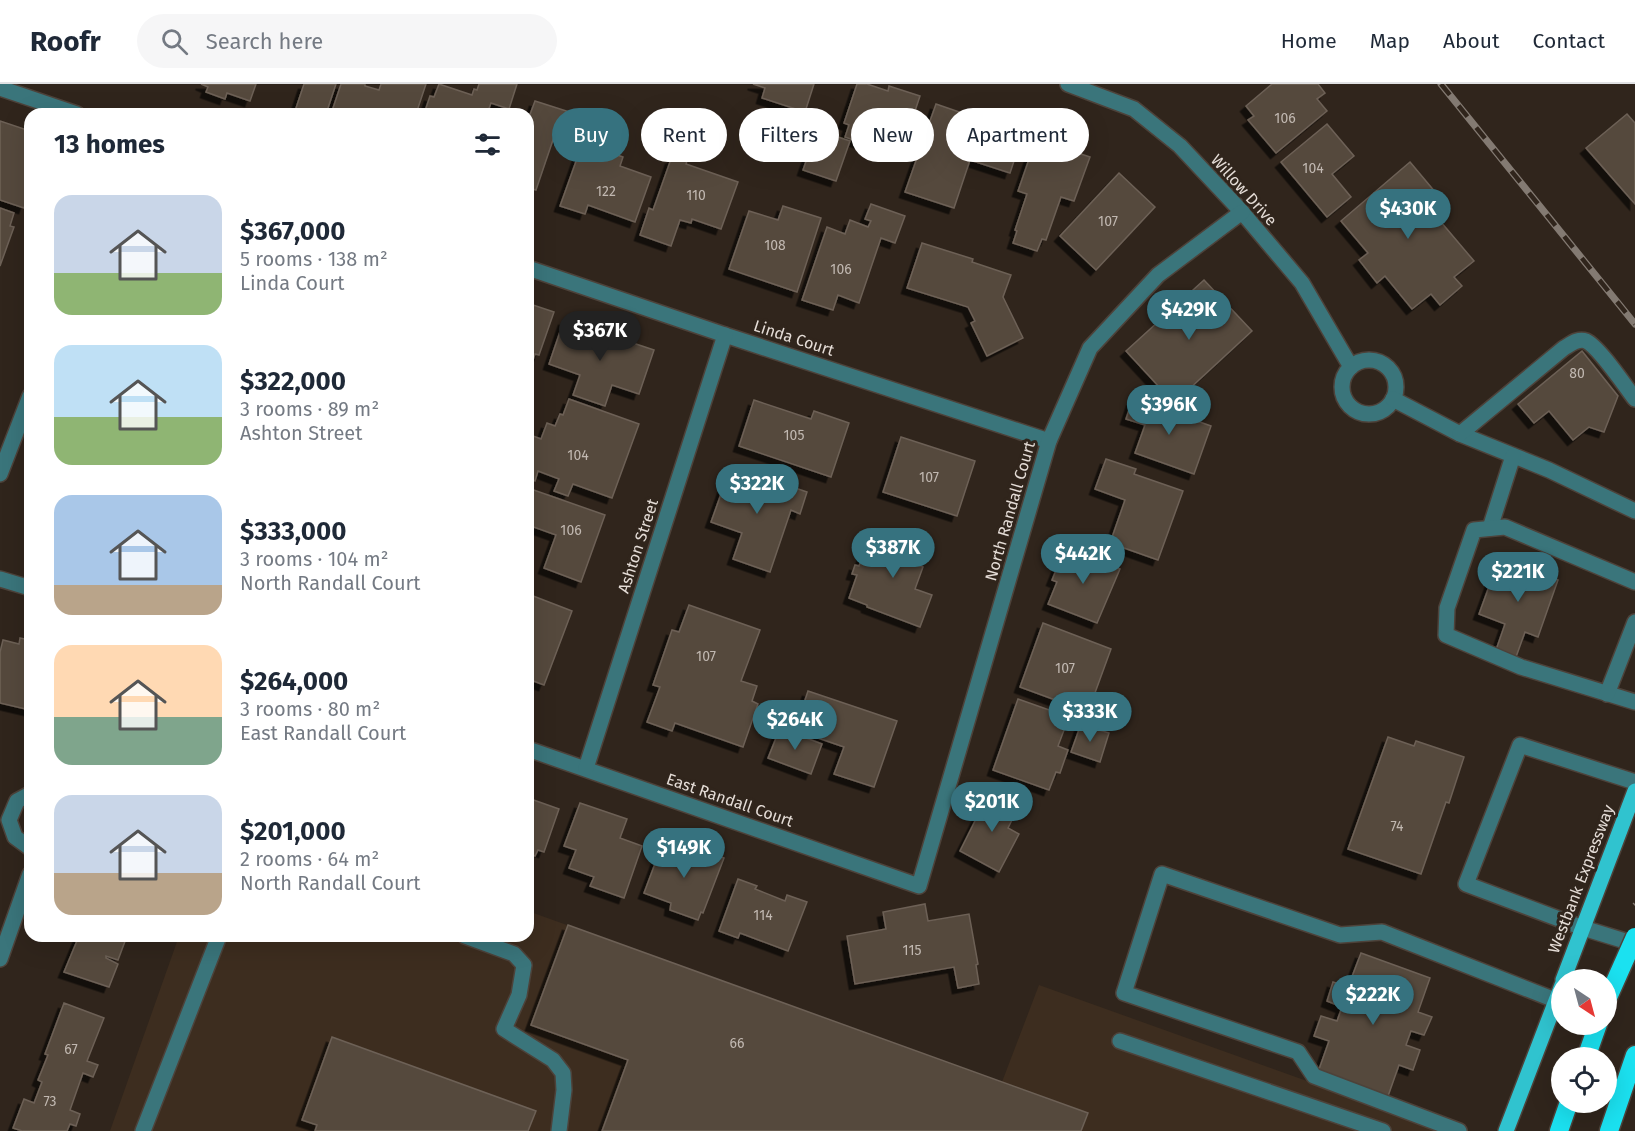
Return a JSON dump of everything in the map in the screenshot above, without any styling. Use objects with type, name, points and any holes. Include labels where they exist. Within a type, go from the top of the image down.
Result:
[{"type":"highway","points":[[1617,977],[1635,937]]},
{"type":"highway","points":[[1609,1131],[1635,1054]]},
{"type":"highway","points":[[1559,1131],[1565,1113]]},
{"type":"main road","name":"Westbank Expressway","points":[[1567,969],[1635,791]]},
{"type":"main road","points":[[1506,1131],[1551,1013]]},
{"type":"street","name":"Willow Drive","points":[[1068,84],[1134,109],[1180,146],[1242,212],[1302,283],[1351,367]]},
{"type":"street","points":[[0,88],[58,108]]},
{"type":"street","name":"North Randall Court","points":[[919,886],[1049,441],[1090,348],[1158,275],[1242,212]]},
{"type":"street","name":"Linda Court","points":[[534,270],[1049,441]]},
{"type":"street","name":"Ashton Street","points":[[586,768],[725,335]]},
{"type":"street","points":[[1460,434],[1575,341],[1585,341],[1597,350],[1635,399]]},
{"type":"street","points":[[1368,360],[1386,365],[1396,381],[1394,399],[1388,406],[1373,414],[1355,411],[1344,399],[1342,390],[1342,381],[1351,367],[1368,360]]},
{"type":"street","points":[[1394,399],[1460,434],[1550,470],[1635,511]]},
{"type":"street","points":[[0,474],[24,412]]},
{"type":"street","points":[[1490,528],[1513,456]]},
{"type":"street","points":[[1635,582],[1505,527],[1474,530],[1447,608],[1446,635],[1521,667],[1635,702]]},
{"type":"street","points":[[0,579],[24,586]]},
{"type":"street","points":[[1607,694],[1635,622]]},
{"type":"street","points":[[1635,782],[1520,745],[1466,884],[1583,928],[1635,944]]},
{"type":"street","name":"East Randall Court","points":[[534,751],[919,886]]},
{"type":"street","points":[[24,797],[17,801],[9,819],[15,837],[24,844]]},
{"type":"street","points":[[1459,1131],[1314,1076],[1298,1052],[1124,993],[1162,874],[1340,935],[1382,932],[1551,998]]},
{"type":"street","points":[[0,958],[24,891]]},
{"type":"street","points":[[143,1131],[217,942]]},
{"type":"street","points":[[481,942],[514,954],[524,965],[519,995],[504,1029],[553,1060],[563,1073],[564,1090],[558,1131]]},
{"type":"street","points":[[1120,1041],[1383,1131]]},
{"type":"shaded area","points":[[534,913],[1002,1082],[1039,985],[1446,1131],[110,1131],[177,942],[534,942]]},
{"type":"building","points":[[201,84],[256,84],[250,101],[227,93],[225,99],[206,92],[208,87]]},
{"type":"building","points":[[304,84],[336,84],[328,108],[296,108]]},
{"type":"building","points":[[341,84],[365,84],[365,86],[379,90],[381,84],[426,84],[418,108],[333,108]]},
{"type":"building","points":[[439,84],[472,95],[479,84],[517,84],[509,108],[491,103],[489,108],[426,108],[430,96],[434,97]]},
{"type":"building","points":[[753,84],[814,84],[806,108],[793,108],[762,98],[765,88]]},
{"type":"building","points":[[857,84],[867,84],[888,91],[889,86],[920,96],[916,108],[851,108],[851,139],[845,137],[849,125],[844,123]]},
{"type":"building","points":[[1272,84],[1318,84],[1325,93],[1317,99],[1327,111],[1276,153],[1248,120],[1254,116],[1246,106]]},
{"type":"building","points":[[535,101],[557,108],[552,108],[552,143],[536,190],[534,190]]},
{"type":"building","points":[[936,104],[948,108],[946,162],[969,162],[954,208],[905,192],[916,162],[934,162],[934,110]]},
{"type":"building","points":[[1627,114],[1635,123],[1635,204],[1586,148]]},
{"type":"building","points":[[0,121],[24,129],[24,208],[0,200]]},
{"type":"building","points":[[1327,124],[1354,156],[1332,174],[1351,197],[1327,217],[1281,162]]},
{"type":"building","points":[[839,137],[850,141],[836,181],[803,170],[806,162],[839,162]]},
{"type":"building","points":[[576,162],[621,162],[620,166],[651,177],[635,222],[588,205],[585,214],[560,206]]},
{"type":"building","points":[[670,162],[687,162],[686,164],[738,182],[721,229],[692,219],[691,223],[680,220],[671,246],[640,235],[649,208],[653,210]]},
{"type":"building","points":[[976,162],[1014,162],[1010,173]]},
{"type":"building","points":[[1028,162],[1088,162],[1074,201],[1061,197],[1046,240],[1042,239],[1037,251],[1013,243],[1027,194],[1018,191]]},
{"type":"building","points":[[1410,162],[1441,199],[1430,209],[1474,261],[1454,277],[1462,286],[1440,305],[1431,294],[1412,309],[1385,276],[1377,283],[1359,260],[1368,253],[1341,221]]},
{"type":"building","points":[[1119,173],[1155,207],[1096,270],[1060,236]]},
{"type":"building","points":[[871,204],[905,216],[895,243],[881,238],[859,303],[838,295],[833,310],[802,300],[827,227],[845,234],[850,220],[868,227],[871,221],[865,219]]},
{"type":"building","points":[[783,206],[821,218],[797,292],[729,269],[749,211],[778,220]]},
{"type":"building","points":[[0,208],[14,213],[10,226],[14,227],[0,266]]},
{"type":"building","points":[[922,243],[973,259],[972,262],[1011,275],[1003,297],[1023,338],[987,356],[971,323],[975,321],[968,307],[907,288]]},
{"type":"building","points":[[1204,280],[1252,331],[1174,403],[1126,351]]},
{"type":"building","points":[[534,305],[554,312],[539,355],[535,354],[534,357]]},
{"type":"building","points":[[564,320],[654,350],[639,394],[612,385],[605,406],[573,395],[580,375],[549,364]]},
{"type":"building","points":[[1582,351],[1618,396],[1604,432],[1589,427],[1573,440],[1549,411],[1534,423],[1518,404]]},
{"type":"building","points":[[1133,398],[1211,426],[1194,474],[1135,453],[1145,425],[1126,419]]},
{"type":"building","points":[[569,399],[639,424],[612,498],[573,484],[568,496],[554,491],[559,479],[538,471],[534,481],[534,436],[541,439],[547,423],[555,426],[560,414],[563,415]]},
{"type":"building","points":[[754,400],[811,419],[814,411],[849,423],[831,477],[739,446]]},
{"type":"building","points":[[901,437],[975,461],[957,516],[883,492]]},
{"type":"building","points":[[1106,459],[1136,469],[1134,474],[1183,491],[1158,560],[1110,543],[1125,500],[1095,489]]},
{"type":"building","points":[[731,466],[807,492],[800,514],[791,510],[770,572],[733,559],[742,533],[711,522]]},
{"type":"building","points":[[534,490],[605,515],[581,582],[544,568],[556,535],[534,527]]},
{"type":"building","points":[[889,529],[925,541],[916,564],[923,567],[915,589],[932,595],[920,627],[849,598],[857,575],[852,574],[855,565],[859,566],[866,546],[881,552]]},
{"type":"building","points":[[1065,548],[1120,569],[1097,623],[1048,604],[1057,582],[1052,580]]},
{"type":"building","points":[[1499,559],[1558,580],[1538,637],[1525,632],[1516,657],[1496,650],[1505,624],[1479,614]]},
{"type":"building","points":[[534,596],[572,611],[544,685],[534,681]]},
{"type":"building","points":[[689,605],[760,630],[741,681],[757,686],[752,701],[758,704],[743,747],[675,723],[672,731],[647,722],[660,687],[653,685],[672,630],[679,632]]},
{"type":"building","points":[[1043,623],[1111,649],[1088,712],[1020,687]]},
{"type":"building","points":[[20,638],[24,639],[24,709],[0,703],[0,652],[3,640],[19,644]]},
{"type":"building","points":[[808,691],[897,721],[874,787],[834,774],[844,747],[795,730]]},
{"type":"building","points":[[1018,699],[1069,717],[1058,746],[1068,750],[1060,773],[1056,772],[1049,790],[993,770]]},
{"type":"building","points":[[1081,724],[1109,733],[1100,762],[1071,752]]},
{"type":"building","points":[[780,728],[822,744],[811,774],[768,758]]},
{"type":"building","points":[[1388,737],[1414,746],[1416,741],[1464,757],[1421,874],[1348,849]]},
{"type":"building","points":[[990,791],[1019,806],[1008,828],[1019,834],[999,872],[960,851]]},
{"type":"building","points":[[534,800],[559,809],[544,852],[538,850],[535,856]]},
{"type":"building","points":[[580,803],[627,819],[620,838],[642,846],[624,898],[590,886],[594,877],[569,868],[576,850],[564,846]]},
{"type":"building","points":[[662,845],[687,854],[690,845],[724,858],[703,913],[701,912],[698,920],[670,910],[671,903],[644,893]]},
{"type":"building","points":[[738,879],[757,886],[755,889],[785,901],[787,895],[807,902],[788,951],[740,933],[738,938],[719,931]]},
{"type":"building","points":[[925,904],[928,921],[969,914],[978,964],[976,965],[979,984],[958,988],[954,967],[855,984],[847,936],[886,929],[883,912]]},
{"type":"building","points":[[568,925],[1088,1113],[1081,1131],[602,1131],[628,1060],[531,1025]]},
{"type":"building","points":[[76,942],[125,942],[118,960],[106,956],[118,964],[109,987],[64,972]]},
{"type":"building","points":[[1361,953],[1430,978],[1418,1012],[1432,1017],[1424,1035],[1411,1031],[1406,1045],[1420,1050],[1413,1070],[1399,1065],[1387,1099],[1317,1075],[1329,1041],[1314,1036],[1321,1016],[1337,1021],[1342,1007],[1327,1001],[1333,982],[1348,987]]},
{"type":"building","points":[[64,1003],[104,1018],[87,1061],[98,1065],[93,1077],[83,1073],[70,1110],[80,1114],[76,1126],[70,1124],[67,1131],[22,1131],[13,1128],[24,1099],[34,1103],[42,1082],[38,1080],[48,1055],[45,1054]]},
{"type":"building","points":[[332,1037],[536,1111],[528,1131],[315,1131],[317,1125],[302,1120]]},
{"type":"railway","points":[[1441,84],[1635,324]]}]
